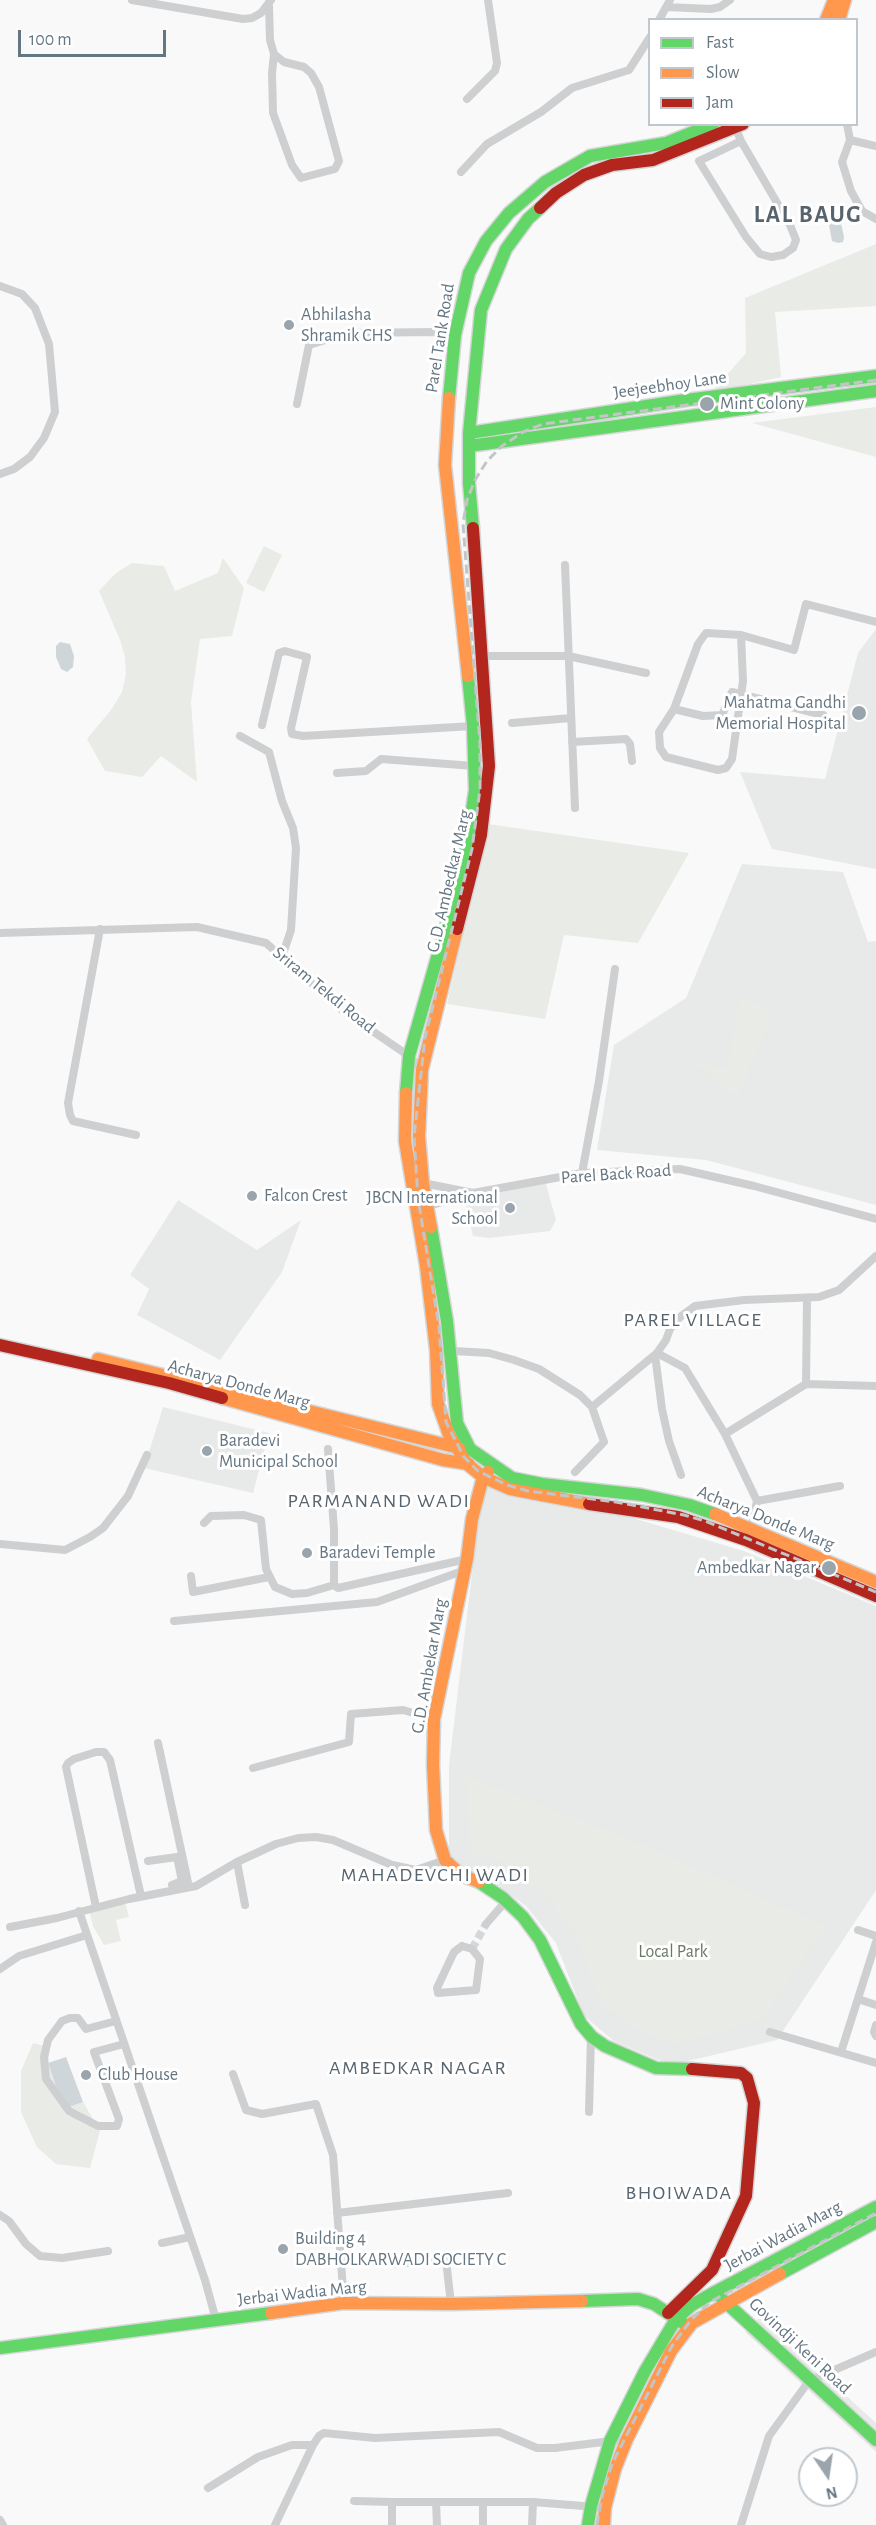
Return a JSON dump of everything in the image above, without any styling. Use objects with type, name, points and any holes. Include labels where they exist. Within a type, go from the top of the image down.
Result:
[{"type":"street","points":[[132,0],[243,19],[252,18],[270,3]]},
{"type":"street","points":[[468,99],[495,71],[497,63],[488,0]]},
{"type":"street","points":[[660,18],[668,3],[711,9],[720,7],[730,0]]},
{"type":"street","points":[[827,18],[834,0]]},
{"type":"street","points":[[840,18],[845,0]]},
{"type":"street","points":[[270,3],[270,40],[274,54],[273,113],[292,165],[301,178],[335,170],[339,161],[319,87],[311,73],[304,67],[284,62],[274,54]]},
{"type":"street","points":[[461,172],[486,144],[541,112],[572,88],[629,70],[648,40]]},
{"type":"street","name":"Parel Tank Road","points":[[473,726],[446,465],[447,421],[455,335],[469,273],[486,241],[509,213],[545,182],[590,156],[610,151],[667,149],[709,126]]},
{"type":"street","points":[[667,149],[737,126],[741,141],[790,225],[796,240],[793,248],[783,255],[771,257],[760,254],[746,237],[699,161],[741,141]]},
{"type":"street","points":[[848,126],[850,140],[842,162],[851,191],[862,211],[876,219]]},
{"type":"street","points":[[850,140],[876,146]]},
{"type":"street","name":"G.D. Ambedkar Marg","points":[[422,1208],[423,1184],[419,1136],[422,1070],[473,843],[484,818],[489,766],[477,568],[469,483],[469,440],[481,310],[506,249],[528,219],[556,193],[584,175],[612,165],[653,160],[667,149]]},
{"type":"street","points":[[0,286],[22,294],[35,308],[49,344],[56,412],[44,438],[30,457],[14,469],[0,474]]},
{"type":"street","points":[[297,404],[309,345],[350,333],[455,335]]},
{"type":"street","name":"Jeejeebhoy Lane","points":[[469,440],[608,412],[876,376]]},
{"type":"street","points":[[810,385],[812,400]]},
{"type":"street","points":[[469,440],[610,427],[876,391]]},
{"type":"street","points":[[608,412],[610,427]]},
{"type":"street","points":[[565,565],[575,808]]},
{"type":"street","points":[[741,635],[741,694],[732,759],[726,768],[718,770],[666,757],[660,748],[659,732],[674,710],[698,645],[706,633],[741,635],[794,650],[806,603],[875,622]]},
{"type":"street","points":[[262,725],[279,653],[285,651],[307,657],[291,728],[292,734],[303,736],[473,726],[475,790],[473,843],[464,863],[409,1056],[404,1116],[405,1141],[422,1208],[432,1264],[438,1404],[449,1435],[463,1449]]},
{"type":"street","points":[[482,656],[568,656],[646,673]]},
{"type":"street","points":[[674,710],[703,716],[722,715],[732,692],[823,715]]},
{"type":"street","points":[[512,723],[571,718]]},
{"type":"street","points":[[240,736],[269,752],[282,801],[293,828],[296,848],[291,930],[282,957]]},
{"type":"street","points":[[572,742],[626,739],[630,744],[632,761]]},
{"type":"street","points":[[337,773],[366,771],[381,759],[474,766]]},
{"type":"street","name":"Sriram Tekdi Road","points":[[0,933],[198,927],[266,943],[343,1011],[409,1056],[422,1070]]},
{"type":"street","points":[[100,929],[68,1103],[69,1109],[73,1121],[136,1134]]},
{"type":"street","points":[[582,1173],[599,1082],[615,969]]},
{"type":"street","name":"Parel Back Road","points":[[423,1184],[473,1193],[582,1173],[680,1170],[754,1186],[876,1219]]},
{"type":"street","points":[[422,1208],[473,1193]]},
{"type":"street","points":[[592,1407],[656,1354],[675,1323],[695,1306],[744,1300],[807,1299],[839,1290],[876,1256]]},
{"type":"street","name":"Acharya Donde Marg","points":[[432,1264],[450,1351],[457,1423],[467,1464]]},
{"type":"street","points":[[807,1299],[807,1384]]},
{"type":"street","name":"Acharya Donde Marg","points":[[0,1337],[165,1374],[463,1449],[512,1478],[642,1495],[689,1505],[751,1528],[775,1546]]},
{"type":"street","name":"Acharya Donde Marg","points":[[0,1345],[169,1383],[394,1447],[467,1464],[483,1477],[510,1489],[582,1503],[678,1516],[775,1546],[843,1575],[876,1596]]},
{"type":"street","points":[[436,1350],[489,1353],[539,1369],[580,1395],[592,1407],[604,1442],[575,1472]]},
{"type":"street","points":[[656,1354],[685,1368],[725,1434],[757,1501],[751,1528]]},
{"type":"street","points":[[656,1354],[662,1408],[669,1441],[681,1474]]},
{"type":"street","points":[[725,1434],[807,1384],[876,1386]]},
{"type":"street","points":[[328,1449],[334,1529],[334,1584]]},
{"type":"street","points":[[0,1544],[65,1550],[90,1537],[102,1528],[128,1496],[147,1455]]},
{"type":"street","points":[[467,1464],[489,1464],[483,1477]]},
{"type":"street","name":"G.D. Ambekar Marg","points":[[445,1860],[436,1830],[433,1764],[434,1719],[466,1564],[472,1519],[483,1477]]},
{"type":"street","points":[[757,1501],[840,1486]]},
{"type":"street","points":[[582,1503],[585,1489]]},
{"type":"street","points":[[204,1523],[211,1516],[244,1515],[261,1520],[269,1577],[275,1587],[292,1594],[307,1593],[334,1584],[342,1588],[466,1564]]},
{"type":"street","points":[[174,1621],[377,1602],[466,1564]]},
{"type":"street","name":"Acharya Donde Marg","points":[[843,1575],[876,1582]]},
{"type":"street","points":[[190,1576],[193,1592],[269,1577]]},
{"type":"street","points":[[253,1768],[349,1742],[351,1714],[403,1710],[434,1719]]},
{"type":"street","points":[[158,1743],[180,1859],[188,1886]]},
{"type":"street","points":[[96,1906],[66,1767],[74,1759],[96,1752],[104,1752],[110,1760],[141,1896]]},
{"type":"street","points":[[157,1889],[188,1886],[276,1844],[316,1837],[333,1840],[392,1866],[416,1870],[445,1860],[461,1875],[476,1880],[506,1901],[523,1917],[540,1940],[572,2007],[591,2036],[605,2046],[656,2068],[710,2069],[741,2073],[747,2078],[754,2103],[746,2196],[712,2270],[672,2316],[609,2441],[588,2525]]},
{"type":"street","points":[[148,1861],[174,1856],[180,1859]]},
{"type":"street","points":[[237,1862],[245,1905]]},
{"type":"street","points":[[10,1927],[57,1918],[171,1888]]},
{"type":"street","points":[[486,1924],[506,1901]]},
{"type":"street","points":[[78,1911],[190,2237],[216,2320]]},
{"type":"street","points":[[858,1930],[876,1936]]},
{"type":"street","points":[[0,1969],[19,1956],[87,1935]]},
{"type":"street","points":[[841,2052],[876,1942]]},
{"type":"street","points":[[462,1946],[472,1949],[481,1962],[476,1990],[438,1993],[437,1988],[454,1952],[462,1946]]},
{"type":"street","points":[[858,1999],[876,2005]]},
{"type":"street","points":[[116,2021],[86,2029],[78,2018],[70,2018],[62,2021],[48,2040],[44,2057],[46,2079],[69,2111],[98,2126],[117,2126],[119,2119],[94,2052],[124,2044]]},
{"type":"street","points":[[876,2025],[874,2032],[876,2036]]},
{"type":"street","points":[[770,2032],[876,2063]]},
{"type":"street","points":[[589,2112],[591,2036]]},
{"type":"street","points":[[233,2074],[246,2110],[262,2114],[316,2104],[333,2155],[344,2303]]},
{"type":"street","points":[[337,2213],[508,2193]]},
{"type":"street","name":"Jerbai Wadia Marg","points":[[712,2293],[876,2207]]},
{"type":"street","points":[[0,2215],[9,2221],[26,2244],[40,2256],[62,2258],[108,2251]]},
{"type":"street","name":"Jerbai Wadia Marg","points":[[712,2293],[727,2302],[876,2222]]},
{"type":"street","points":[[162,2243],[190,2237]]},
{"type":"street","points":[[393,2264],[446,2260],[451,2304]]},
{"type":"street","points":[[672,2316],[712,2293]]},
{"type":"street","name":"Jerbai Wadia Marg","points":[[0,2348],[344,2303],[451,2304],[638,2299],[654,2304],[689,2327]]},
{"type":"street","points":[[604,2525],[605,2508],[615,2469],[627,2439],[671,2351],[692,2323],[727,2302]]},
{"type":"street","name":"Govindji Keni Road","points":[[727,2302],[809,2382],[876,2440]]},
{"type":"street","points":[[741,2525],[769,2436],[809,2382],[876,2352]]},
{"type":"street","points":[[275,2525],[318,2436],[330,2433],[375,2438],[499,2432],[537,2448],[627,2439]]},
{"type":"street","points":[[208,2488],[258,2457],[292,2445],[313,2445]]},
{"type":"street","points":[[354,2501],[532,2502],[605,2508]]},
{"type":"street","points":[[392,2502],[392,2525]]},
{"type":"street","points":[[436,2502],[437,2525]]},
{"type":"street","points":[[483,2502],[483,2525]]},
{"type":"street","points":[[532,2502],[532,2525]]},
{"type":"street","points":[[0,2520],[3,2525]]},
{"type":"shaded area","points":[[833,214],[840,218],[843,242],[832,241],[828,220]]},
{"type":"shaded area","name":"Mahatma Gandhi Memorial Hospital","points":[[876,629],[876,869],[772,849],[740,772],[825,779],[858,653]]},
{"type":"shaded area","points":[[60,642],[70,644],[74,656],[73,667],[67,672],[61,669],[56,657],[56,646]]},
{"type":"shaded area","points":[[742,864],[843,872],[868,942],[876,941],[876,1205],[706,1160],[597,1150],[614,1045],[686,998]]},
{"type":"shaded area","name":"JBCN International School","points":[[545,1181],[556,1220],[550,1231],[489,1238],[473,1236],[463,1193]]},
{"type":"shaded area","points":[[178,1200],[257,1250],[301,1220],[282,1272],[220,1360],[137,1315],[149,1289],[130,1275]]},
{"type":"shaded area","name":"Baradevi Municipal School","points":[[163,1407],[269,1433],[253,1493],[144,1468]]},
{"type":"shaded area","points":[[484,1474],[744,1551],[876,1606],[876,1890],[777,2040],[671,2065],[614,2041],[584,2016],[556,1943],[526,1906],[488,1878],[449,1872],[449,1765]]},
{"type":"shaded area","points":[[66,2057],[83,2102],[64,2109],[48,2063]]},
{"type":"shaded area","points":[[760,2317],[876,2423],[876,2452],[745,2332]]},
{"type":"green space","points":[[876,244],[876,306],[775,312],[781,377],[711,393],[746,353],[745,298]]},
{"type":"green space","points":[[876,407],[876,457],[752,423]]},
{"type":"green space","points":[[264,546],[282,555],[264,592],[246,583]]},
{"type":"green space","points":[[223,558],[244,588],[232,636],[200,639],[191,702],[197,782],[161,756],[142,777],[105,771],[87,739],[111,710],[122,692],[126,674],[125,657],[120,640],[99,591],[116,573],[132,563],[164,566],[175,591],[218,573]]},
{"type":"green space","points":[[488,824],[689,853],[638,943],[564,935],[545,1019],[447,1004]]},
{"type":"green space","points":[[740,992],[772,1015],[738,1097],[693,1062],[728,1068]]},
{"type":"green space","name":"Local Park","points":[[466,1776],[625,1837],[826,1926],[762,2020],[674,2045],[629,2025],[601,2004],[574,1931],[541,1892],[495,1858],[470,1853]]},
{"type":"green space","points":[[125,1902],[129,1917],[116,1920],[121,1941],[104,1945],[93,1926],[89,1910]]},
{"type":"green space","points":[[33,2043],[50,2047],[48,2063],[65,2109],[83,2102],[100,2131],[90,2168],[56,2164],[37,2147],[21,2112],[21,2071]]},
{"type":"tunnel","points":[[472,1949],[486,1924]]},
{"type":"railway","points":[[876,380],[543,424],[523,432],[502,446],[487,461],[475,480],[467,500],[463,524],[480,744],[480,789],[472,849],[425,1038],[414,1137],[418,1198],[439,1327],[446,1422],[464,1457],[478,1471],[507,1485],[528,1491],[616,1502],[705,1521],[876,1592]]},
{"type":"railway","points":[[597,2525],[602,2496],[612,2464],[672,2346],[691,2320],[710,2302],[876,2213]]},
{"type":"traffic: fast","points":[[449,398],[455,335],[469,273],[486,241],[509,213],[545,182],[590,156],[666,143],[708,126]]},
{"type":"traffic: fast","points":[[473,528],[469,483],[469,433],[481,310],[506,249],[528,219],[540,208]]},
{"type":"traffic: fast","points":[[469,433],[686,400],[876,376]]},
{"type":"traffic: fast","points":[[469,446],[876,391]]},
{"type":"traffic: fast","points":[[406,1093],[409,1056],[464,863],[475,790],[473,726],[468,676]]},
{"type":"traffic: fast","points":[[431,1227],[447,1321],[457,1423],[470,1449],[512,1478],[542,1484],[642,1495],[689,1505],[715,1514]]},
{"type":"traffic: fast","points":[[479,1882],[503,1898],[523,1917],[540,1940],[581,2024],[592,2037],[605,2046],[656,2068],[692,2069]]},
{"type":"traffic: fast","points":[[588,2525],[591,2506],[610,2441],[645,2371],[676,2319],[692,2305],[713,2293],[876,2207]]},
{"type":"traffic: fast","points":[[780,2274],[876,2222]]},
{"type":"traffic: fast","points":[[582,2301],[638,2299],[654,2304],[689,2327]]},
{"type":"traffic: fast","points":[[722,2299],[876,2440]]},
{"type":"traffic: fast","points":[[0,2348],[271,2313]]},
{"type":"traffic: slow","points":[[827,18],[834,0]]},
{"type":"traffic: slow","points":[[840,18],[845,0]]},
{"type":"traffic: slow","points":[[449,398],[445,465],[468,676]]},
{"type":"traffic: slow","points":[[431,1227],[423,1183],[419,1136],[422,1070],[457,929]]},
{"type":"traffic: slow","points":[[406,1093],[405,1141],[426,1266],[436,1350],[438,1404],[449,1435],[467,1464],[483,1477],[510,1489],[589,1504]]},
{"type":"traffic: slow","points":[[98,1359],[459,1448]]},
{"type":"traffic: slow","points":[[222,1398],[443,1460],[469,1464]]},
{"type":"traffic: slow","points":[[479,1882],[461,1875],[445,1860],[436,1830],[433,1764],[434,1719],[467,1559],[472,1519],[483,1477],[488,1472]]},
{"type":"traffic: slow","points":[[715,1514],[876,1582]]},
{"type":"traffic: slow","points":[[604,2525],[605,2508],[615,2469],[627,2439],[671,2351],[692,2323],[780,2274]]},
{"type":"traffic: slow","points":[[271,2313],[344,2303],[451,2304],[582,2301]]},
{"type":"traffic: jam","points":[[540,208],[556,193],[584,175],[612,165],[653,160],[738,126]]},
{"type":"traffic: jam","points":[[457,929],[481,835],[489,766],[473,528]]},
{"type":"traffic: jam","points":[[0,1345],[169,1383],[222,1398]]},
{"type":"traffic: jam","points":[[589,1504],[678,1517],[746,1540],[876,1596]]},
{"type":"traffic: jam","points":[[668,2313],[712,2270],[746,2196],[754,2103],[747,2078],[741,2073],[692,2069]]},
{"type":"place","name":"Abhilasha Shramik CHS","points":[[289,325]]},
{"type":"place","name":"Mint Colony","points":[[707,404]]},
{"type":"place","name":"Mahatma Gandhi Memorial Hospital","points":[[859,713]]},
{"type":"place","name":"Falcon Crest","points":[[252,1196]]},
{"type":"place","name":"JBCN International School","points":[[510,1208]]},
{"type":"place","name":"Baradevi Municipal School","points":[[207,1451]]},
{"type":"place","name":"Baradevi Temple","points":[[307,1553]]},
{"type":"place","name":"Ambedkar Nagar","points":[[829,1568]]},
{"type":"place","name":"Club House","points":[[86,2075]]},
{"type":"place","name":"Building 4 DABHOLKARWADI SOCIETY C","points":[[283,2249]]},
{"type":"district","name":"LAL BAUG","points":[[808,215]]},
{"type":"district","name":"PAREL VILLAGE","points":[[693,1320]]},
{"type":"district","name":"PARMANAND WADI","points":[[379,1501]]},
{"type":"district","name":"MAHADEVCHI WADI","points":[[435,1875]]},
{"type":"district","name":"AMBEDKAR NAGAR","points":[[418,2068]]},
{"type":"district","name":"BHOIWADA","points":[[679,2193]]}]
